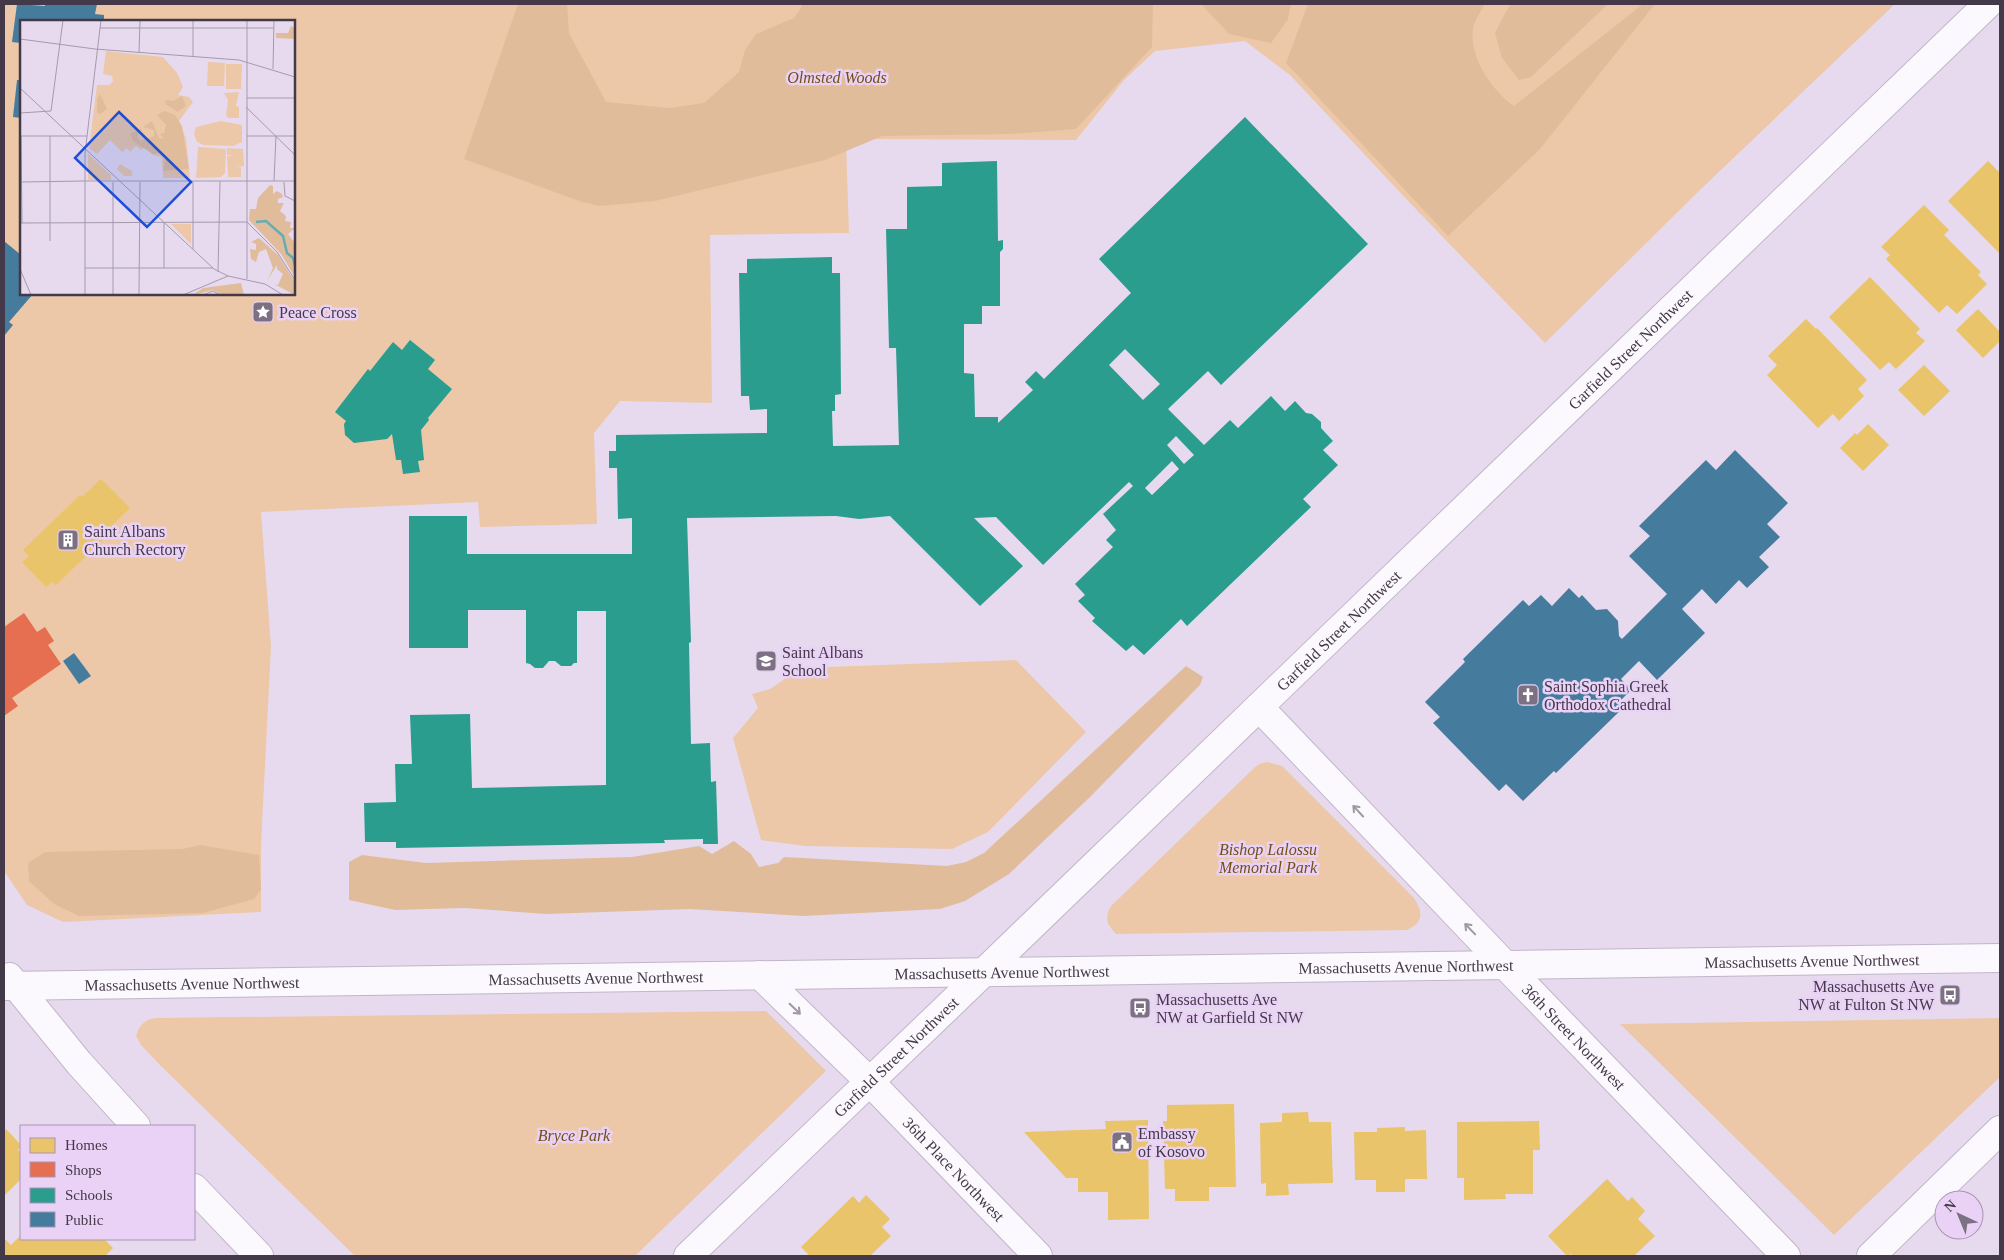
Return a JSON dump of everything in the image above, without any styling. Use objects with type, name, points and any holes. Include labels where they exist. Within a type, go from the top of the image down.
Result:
[{"type":"main road","name":"Garfield Street Northwest","points":[[688,1256],[1988,4]]},
{"type":"main road","name":"36th Street Northwest","points":[[1259,707],[1786,1256]]},
{"type":"main road","name":"Massachusetts Avenue Northwest","points":[[8,981],[760,975],[2000,958]]},
{"type":"main road","name":"36th Place Northwest","points":[[760,975],[870,1082],[1038,1256]]},
{"type":"main road","points":[[8,981],[135,1125]]},
{"type":"main road","points":[[1871,1256],[2000,1130]]},
{"type":"main road","points":[[195,1189],[260,1256]]},
{"type":"green space","points":[[4,4],[1895,4],[1701,189],[1545,343],[1290,75],[1245,41],[1155,51],[1124,80],[1076,140],[858,139],[846,142],[849,233],[710,235],[712,403],[620,401],[594,433],[597,524],[480,527],[478,502],[261,512],[271,646],[261,845],[261,912],[63,922],[27,905],[4,871]]},
{"type":"green space","name":"Olmsted Woods","points":[[518,4],[567,4],[569,33],[606,102],[670,108],[704,103],[739,72],[745,50],[756,34],[794,18],[802,4],[1153,4],[1152,47],[1076,129],[1009,134],[882,136],[825,160],[655,201],[600,206],[582,202],[464,159]]},
{"type":"green space","points":[[1201,4],[1291,4],[1288,19],[1271,43],[1229,34]]},
{"type":"green space","points":[[1308,4],[1485,4],[1474,25],[1472,36],[1477,59],[1489,81],[1514,106],[1643,4],[1655,4],[1540,149],[1448,236],[1286,63]]},
{"type":"green space","points":[[1510,4],[1608,4],[1531,77],[1519,80],[1502,58],[1495,33]]},
{"type":"green space","points":[[1016,660],[1086,732],[988,832],[952,849],[805,846],[761,840],[733,738],[758,708],[752,694],[770,689],[801,668]]},
{"type":"green space","points":[[1186,666],[1203,677],[1200,685],[1090,797],[1009,874],[965,901],[940,909],[803,916],[690,909],[546,914],[465,908],[395,910],[349,900],[349,862],[362,855],[426,863],[632,857],[699,846],[712,854],[734,841],[751,854],[759,867],[778,863],[784,857],[947,866],[966,862],[984,853]]},
{"type":"green space","name":"Bishop Lalossu Memorial Park","points":[[1267,762],[1282,766],[1414,898],[1420,913],[1417,924],[1407,930],[1116,934],[1110,928],[1107,918],[1111,906],[1253,769],[1259,764]]},
{"type":"green space","points":[[200,845],[259,855],[261,890],[254,899],[203,913],[79,916],[54,904],[29,881],[28,863],[45,852],[183,849]]},
{"type":"green space","name":"Bryce Park","points":[[766,1011],[826,1071],[635,1256],[355,1256],[160,1065],[141,1045],[136,1036],[139,1028],[144,1023],[157,1018]]},
{"type":"green space","points":[[2000,1018],[2000,1077],[1834,1235],[1620,1024]]},
{"type":"building: Homes","points":[[1988,161],[2000,173],[2000,254],[1948,201]]},
{"type":"building: Homes","points":[[1924,205],[1949,230],[1944,235],[1981,272],[1978,275],[1987,284],[1957,314],[1947,305],[1939,313],[1886,259],[1890,255],[1881,247]]},
{"type":"building: Homes","points":[[1870,277],[1920,329],[1916,333],[1925,341],[1896,369],[1889,362],[1880,370],[1829,317]]},
{"type":"building: Homes","points":[[1978,309],[2000,332],[2000,341],[1983,358],[1956,330]]},
{"type":"building: Homes","points":[[1806,319],[1867,380],[1858,389],[1864,396],[1839,421],[1833,414],[1818,428],[1767,375],[1777,365],[1768,356]]},
{"type":"building: Homes","points":[[1924,365],[1950,391],[1924,416],[1898,390]]},
{"type":"building: Homes","points":[[1868,424],[1889,445],[1863,471],[1840,448],[1855,433],[1857,435]]},
{"type":"building: Homes","name":"Saint Albans Church Rectory","points":[[101,479],[130,508],[110,527],[113,530],[56,585],[52,582],[46,587],[22,562],[29,556],[23,550],[80,495],[82,497]]},
{"type":"building: Homes","points":[[1234,1104],[1236,1187],[1209,1187],[1209,1201],[1175,1201],[1175,1189],[1165,1189],[1163,1121],[1167,1121],[1167,1105]]},
{"type":"building: Homes","points":[[1308,1112],[1309,1122],[1331,1122],[1333,1183],[1288,1184],[1289,1195],[1266,1196],[1266,1183],[1261,1184],[1260,1123],[1282,1122],[1282,1113]]},
{"type":"building: Homes","points":[[1148,1120],[1149,1219],[1108,1220],[1108,1192],[1078,1192],[1078,1178],[1066,1178],[1024,1132],[1106,1129],[1105,1121]]},
{"type":"building: Homes","points":[[1539,1121],[1540,1150],[1533,1150],[1533,1194],[1505,1194],[1506,1199],[1464,1200],[1464,1178],[1457,1178],[1457,1122]]},
{"type":"building: Homes","points":[[1405,1127],[1405,1131],[1426,1130],[1427,1179],[1405,1179],[1405,1192],[1376,1192],[1376,1180],[1355,1180],[1354,1132],[1377,1132],[1377,1128]]},
{"type":"building: Homes","points":[[6,1129],[20,1144],[18,1150],[20,1152],[20,1180],[4,1196],[4,1132]]},
{"type":"building: Homes","points":[[1607,1179],[1628,1201],[1632,1197],[1645,1211],[1638,1219],[1655,1236],[1634,1256],[1574,1256],[1571,1254],[1567,1256],[1548,1236]]},
{"type":"building: Homes","points":[[866,1195],[890,1219],[882,1227],[891,1236],[870,1256],[807,1256],[808,1254],[801,1247],[853,1196],[859,1203]]},
{"type":"building: Homes","points":[[20,1236],[20,1240],[105,1240],[113,1248],[105,1256],[4,1256],[4,1238],[11,1245]]},
{"type":"building: Shops","points":[[24,613],[37,632],[45,627],[54,641],[48,645],[61,664],[12,698],[18,706],[4,716],[4,627]]},
{"type":"building: Schools","points":[[1245,117],[1368,244],[1221,385],[1208,371],[1168,409],[1204,445],[1230,420],[1238,428],[1271,396],[1285,411],[1295,401],[1306,413],[1312,414],[1321,422],[1321,428],[1333,441],[1323,450],[1338,465],[1303,499],[1311,507],[1187,626],[1181,619],[1144,655],[1133,645],[1126,651],[1092,621],[1095,618],[1078,601],[1085,595],[1075,584],[1113,547],[1106,540],[1116,530],[1103,514],[1133,486],[1129,482],[1043,565],[996,517],[974,518],[1023,566],[980,606],[890,516],[859,519],[836,516],[687,518],[691,642],[689,643],[691,744],[710,743],[711,782],[716,781],[718,844],[703,844],[703,839],[664,840],[665,843],[396,848],[396,842],[365,842],[364,803],[396,802],[395,764],[412,764],[410,715],[470,714],[472,788],[606,785],[606,611],[577,611],[577,663],[571,666],[561,666],[555,661],[549,661],[543,668],[535,668],[526,663],[526,610],[468,610],[468,648],[409,648],[409,516],[467,516],[467,554],[632,554],[632,518],[618,519],[617,468],[609,468],[609,451],[616,451],[616,435],[767,433],[767,409],[750,410],[749,396],[741,396],[739,273],[747,273],[747,259],[832,257],[832,273],[840,273],[841,394],[835,395],[835,411],[832,411],[833,446],[899,445],[896,348],[889,348],[886,229],[907,229],[907,187],[942,186],[942,163],[997,161],[998,241],[1003,240],[1003,249],[1000,252],[1000,306],[982,306],[982,324],[964,324],[964,373],[974,374],[975,417],[998,417],[998,423],[1033,390],[1025,382],[1036,371],[1044,379],[1131,293],[1099,259]],"holes":[[[1125,349],[1160,384],[1143,400],[1109,365]],[[1176,436],[1194,455],[1184,464],[1167,445]],[[1172,461],[1179,469],[1152,495],[1145,488]]]},
{"type":"building: Schools","points":[[410,340],[435,360],[428,369],[452,389],[428,418],[429,420],[421,430],[424,460],[418,461],[420,472],[403,474],[401,460],[396,460],[392,434],[387,439],[354,443],[345,435],[344,424],[346,421],[335,412],[368,369],[370,371],[393,342],[402,350]]},
{"type":"building: Public","points":[[17,4],[45,6],[45,4],[97,4],[95,14],[104,15],[104,20],[20,20],[20,43],[12,42]]},
{"type":"building: Public","points":[[17,80],[20,80],[20,118],[13,117]]},
{"type":"building: Public","points":[[4,241],[20,254],[20,295],[32,295],[9,322],[13,325],[4,336]]},
{"type":"building: Public","points":[[1735,450],[1788,503],[1767,524],[1780,537],[1759,557],[1769,567],[1747,588],[1739,580],[1716,604],[1702,589],[1682,609],[1705,633],[1657,680],[1639,661],[1621,679],[1631,690],[1620,701],[1625,706],[1556,773],[1554,771],[1523,801],[1506,784],[1499,791],[1433,723],[1440,717],[1425,702],[1465,662],[1463,659],[1523,600],[1529,606],[1541,595],[1552,606],[1569,588],[1579,598],[1582,595],[1596,610],[1607,609],[1618,621],[1619,636],[1622,639],[1667,594],[1629,556],[1650,536],[1639,526],[1706,460],[1716,470]]},
{"type":"building: Public","points":[[74,653],[91,676],[79,684],[63,661]]},
{"type":"place","name":"Peace Cross","points":[[263,312]]},
{"type":"place","name":"Saint Albans Church Rectory","points":[[68,540]]},
{"type":"place","name":"Saint Albans School","points":[[766,661]]},
{"type":"place","name":"Saint Sophia Greek Orthodox Cathedral","points":[[1528,695]]},
{"type":"place","name":"Massachusetts Ave NW at Fulton St NW","points":[[1950,995]]},
{"type":"place","name":"Massachusetts Ave NW at Garfield St NW","points":[[1140,1008]]},
{"type":"place","name":"Embassy of Kosovo","points":[[1122,1142]]}]
